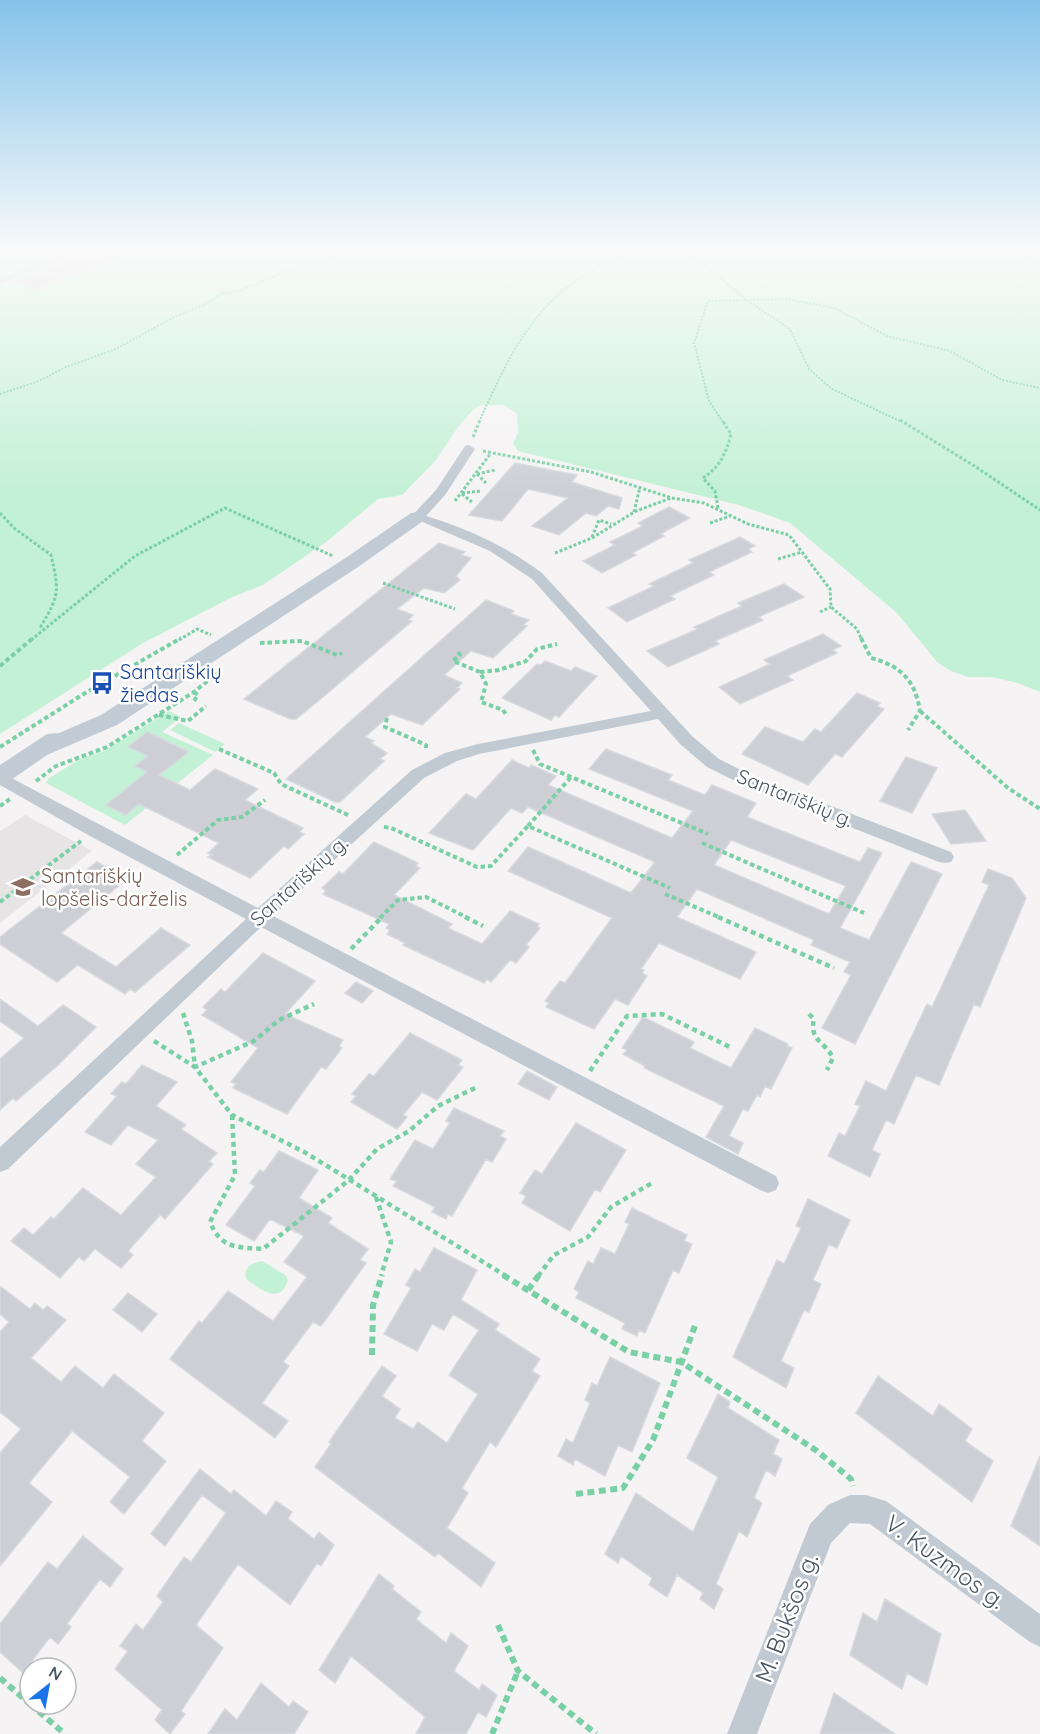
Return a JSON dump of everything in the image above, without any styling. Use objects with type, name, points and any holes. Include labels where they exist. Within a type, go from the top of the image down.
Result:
[{"type":"main road","points":[[42,749],[109,720],[351,563],[417,517]]},
{"type":"main road","points":[[0,777],[66,730],[216,637],[293,600]]},
{"type":"street","points":[[417,517],[441,492],[470,449]]},
{"type":"street","name":"Santariškių g.","points":[[417,517],[468,534],[516,558],[537,576],[660,714],[700,753],[726,770],[945,857]]},
{"type":"street","name":"Santariškių g.","points":[[0,1162],[177,994],[418,774],[435,764],[478,749],[660,714]]},
{"type":"street","points":[[0,777],[94,831],[768,1183]]},
{"type":"street","name":"V. Kuzmos g.","points":[[852,1508],[876,1511],[896,1524],[1040,1632]]},
{"type":"street","name":"M. Bukšos g.","points":[[742,1734],[820,1534],[832,1518],[852,1508]]},
{"type":"path","points":[[0,394],[39,381],[66,367],[116,349],[147,332]]},
{"type":"path","points":[[529,332],[476,428],[470,449],[591,472],[672,498],[704,503],[748,524],[789,535],[830,589],[831,607],[857,629],[871,658]]},
{"type":"path","points":[[698,332],[694,343],[709,401],[731,434],[725,460],[712,473],[703,478],[715,491],[718,508]]},
{"type":"path","points":[[791,332],[809,369],[832,389],[894,417],[976,467],[1040,510]]},
{"type":"path","points":[[878,332],[886,336],[950,351],[1002,380],[1040,388]]},
{"type":"path","points":[[486,483],[476,474],[495,470]]},
{"type":"path","points":[[634,512],[640,488]]},
{"type":"path","points":[[472,502],[461,493],[482,491]]},
{"type":"path","points":[[555,553],[592,538],[634,512],[672,498]]},
{"type":"path","points":[[0,666],[135,556],[225,508],[351,563]]},
{"type":"path","points":[[0,513],[14,528],[51,555],[56,578],[56,602],[41,626],[41,631]]},
{"type":"path","points":[[710,523],[730,516]]},
{"type":"path","points":[[592,538],[599,520],[612,524]]},
{"type":"path","points":[[778,559],[802,552]]},
{"type":"path","points":[[383,584],[455,609]]},
{"type":"path","points":[[820,612],[831,607]]},
{"type":"path","points":[[0,747],[82,695],[197,628],[216,637]]},
{"type":"path","points":[[253,643],[302,641],[337,655],[342,653]]},
{"type":"path","points":[[458,652],[460,655],[453,661],[480,672],[499,670],[526,661],[537,649],[557,644]]},
{"type":"path","points":[[863,662],[871,658],[891,663],[900,668],[911,682],[919,698],[920,711],[908,730]]},
{"type":"path","points":[[480,672],[486,684],[481,702],[502,710],[507,716]]},
{"type":"path","points":[[194,692],[198,696],[194,701]]},
{"type":"path","points":[[158,715],[188,721],[206,706]]},
{"type":"path","points":[[920,711],[1027,803],[1040,809]]},
{"type":"path","points":[[387,718],[385,727],[426,745],[426,751]]},
{"type":"path","points":[[526,739],[540,764],[708,834]]},
{"type":"path","points":[[219,749],[274,773],[281,784],[363,822],[391,828],[477,867],[485,868],[491,866],[571,777]]},
{"type":"path","points":[[163,867],[218,819],[242,817],[265,800]]},
{"type":"path","points":[[528,826],[670,888]]},
{"type":"path","points":[[0,902],[94,831]]},
{"type":"path","points":[[702,843],[864,913]]},
{"type":"path","points":[[665,894],[834,968]]},
{"type":"path","points":[[340,960],[398,900],[426,897],[483,926]]},
{"type":"path","points":[[177,994],[192,1041],[195,1067]]},
{"type":"path","points":[[195,1067],[254,1041],[279,1020],[314,1004]]},
{"type":"path","points":[[581,1084],[627,1016],[662,1014],[732,1047]]},
{"type":"path","points":[[809,1014],[814,1019],[811,1029],[813,1036],[830,1048],[833,1058],[827,1070]]},
{"type":"path","points":[[139,1031],[195,1067],[232,1115],[306,1153],[629,1352],[681,1362],[817,1451],[851,1479],[852,1508]]},
{"type":"path","points":[[232,1115],[235,1175],[210,1222],[214,1236],[228,1246],[263,1249],[349,1180],[377,1149],[409,1131],[438,1106],[477,1087]]},
{"type":"path","points":[[528,1290],[554,1255],[588,1237],[611,1207],[652,1183]]},
{"type":"path","points":[[372,1355],[373,1305],[391,1242],[376,1196]]},
{"type":"path","points":[[576,1494],[623,1488],[653,1440],[696,1323]]},
{"type":"path","points":[[498,1625],[518,1671],[596,1734]]},
{"type":"path","points":[[492,1734],[518,1671]]},
{"type":"path","points":[[0,1678],[18,1694]]},
{"type":"path","points":[[44,1716],[65,1734]]},
{"type":"shaded area","name":"Santariškių lopšelis-darželis","points":[[25,815],[92,851],[0,923],[0,831]]},
{"type":"green space","points":[[0,332],[1040,332],[1040,692],[1018,683],[991,677],[968,677],[951,671],[937,662],[897,613],[790,523],[739,505],[518,451],[513,443],[518,433],[517,414],[504,405],[481,405],[473,410],[458,427],[436,460],[402,495],[378,499],[326,542],[263,585],[230,598],[143,643],[0,734]]},
{"type":"green space","points":[[169,711],[181,717],[162,732],[213,755],[125,825],[46,783],[48,779],[80,759],[104,751]]},
{"type":"green space","points":[[179,723],[225,744],[215,752],[170,730]]},
{"type":"green space","points":[[262,1261],[285,1275],[288,1280],[285,1288],[280,1292],[275,1294],[264,1291],[246,1279],[245,1275],[249,1266]]},
{"type":"building","points":[[515,463],[577,475],[572,482],[622,498],[619,509],[608,506],[596,516],[586,513],[559,535],[532,526],[568,498],[528,489],[502,521],[469,515]]},
{"type":"building","points":[[669,507],[690,518],[660,534],[664,536],[632,553],[636,555],[602,573],[583,561],[615,545],[610,542],[643,526],[638,523]]},
{"type":"building","points":[[740,537],[755,546],[748,549],[752,552],[709,572],[714,575],[670,596],[675,599],[627,622],[608,608],[654,586],[649,584],[693,563],[689,560]]},
{"type":"building","points":[[439,543],[465,552],[461,555],[471,558],[456,576],[460,580],[444,593],[424,588],[397,609],[413,615],[408,620],[412,621],[296,719],[290,719],[244,699]]},
{"type":"building","points":[[784,584],[804,597],[758,617],[763,620],[715,641],[719,644],[668,667],[647,651],[698,629],[694,627],[742,606],[738,603]]},
{"type":"building","points":[[486,600],[514,611],[511,614],[529,620],[523,625],[527,626],[493,658],[471,651],[444,675],[462,683],[457,688],[460,689],[422,725],[391,714],[365,737],[374,741],[371,743],[387,753],[380,759],[384,761],[340,802],[335,802],[286,779]]},
{"type":"building","points":[[823,634],[841,646],[833,650],[837,653],[787,676],[793,680],[740,704],[719,687],[770,664],[764,660]]},
{"type":"building","points":[[545,661],[571,671],[575,667],[597,676],[559,717],[555,715],[551,720],[502,698],[537,664],[541,665]]},
{"type":"building","points":[[857,693],[880,703],[877,706],[884,709],[842,757],[835,754],[808,785],[742,754],[765,727],[803,742],[815,729],[821,732]]},
{"type":"building","points":[[147,732],[189,752],[159,775],[190,790],[215,769],[258,789],[245,800],[303,828],[299,832],[304,834],[288,849],[284,846],[250,878],[208,857],[212,855],[208,853],[219,843],[139,804],[126,815],[106,805],[147,772],[135,766],[148,756],[128,747]]},
{"type":"building","points":[[606,749],[672,775],[668,780],[705,795],[712,785],[756,803],[747,817],[860,862],[868,848],[882,853],[840,928],[869,940],[911,862],[942,874],[855,1044],[822,1028],[851,975],[844,972],[850,962],[811,945],[814,940],[697,889],[677,917],[756,952],[740,979],[659,943],[641,969],[644,970],[642,973],[647,976],[628,1005],[615,999],[594,1029],[546,1007],[549,1003],[545,1001],[560,981],[565,983],[612,918],[508,871],[528,847],[631,893],[655,862],[528,807],[522,813],[511,808],[473,850],[429,833],[466,794],[476,799],[512,760],[556,776],[548,785],[672,838],[693,811],[589,769]],"holes":[[[731,840],[846,886],[829,914],[714,865]]]},
{"type":"building","points":[[906,757],[937,768],[912,813],[880,801]]},
{"type":"building","points":[[965,810],[986,841],[951,844],[932,814]]},
{"type":"building","points":[[374,842],[418,863],[416,866],[420,868],[394,895],[452,924],[448,928],[482,944],[510,911],[539,924],[537,927],[540,928],[526,945],[529,947],[516,963],[510,960],[491,982],[487,979],[484,983],[403,945],[405,943],[387,934],[390,930],[386,928],[389,924],[323,894],[326,891],[322,888],[339,872],[343,874]]},
{"type":"building","points":[[97,862],[127,879],[61,933],[116,967],[161,928],[190,945],[135,992],[130,989],[125,994],[78,965],[57,982],[0,944],[0,937]]},
{"type":"building","points":[[988,869],[1012,878],[1026,898],[980,1007],[974,1004],[939,1085],[916,1075],[894,1124],[886,1120],[872,1150],[880,1154],[870,1177],[828,1156],[839,1133],[845,1136],[860,1106],[855,1104],[866,1081],[886,1091],[927,1004],[932,1007],[989,885],[982,882]]},
{"type":"building","points":[[263,953],[315,981],[285,1014],[343,1040],[339,1046],[342,1048],[326,1069],[321,1067],[287,1114],[233,1088],[236,1084],[231,1082],[258,1048],[202,1015],[207,1010],[203,1007],[221,989],[225,992]]},
{"type":"building","points":[[356,982],[373,991],[362,1003],[345,993]]},
{"type":"building","points":[[0,999],[38,1026],[63,1005],[96,1027],[57,1066],[16,1101],[13,1098],[0,1110],[0,1059],[24,1038],[0,1021]]},
{"type":"building","points":[[643,1017],[694,1042],[690,1048],[731,1068],[755,1028],[792,1048],[771,1089],[765,1086],[760,1097],[757,1095],[748,1111],[743,1109],[729,1136],[743,1143],[738,1154],[706,1137],[724,1106],[644,1068],[645,1066],[623,1054],[627,1050],[622,1048]]},
{"type":"building","points":[[410,1033],[462,1060],[458,1065],[463,1067],[437,1100],[422,1092],[403,1115],[407,1117],[397,1129],[351,1102],[356,1096],[352,1094],[369,1074],[374,1076]]},
{"type":"building","points":[[142,1065],[177,1082],[156,1106],[186,1125],[181,1129],[217,1153],[209,1161],[213,1164],[165,1219],[160,1215],[128,1251],[133,1255],[121,1268],[95,1249],[84,1261],[79,1257],[60,1278],[11,1241],[24,1228],[33,1235],[51,1217],[54,1219],[83,1188],[121,1215],[156,1177],[136,1164],[158,1140],[128,1125],[111,1145],[85,1132],[117,1096],[111,1094],[122,1082],[126,1084]]},
{"type":"building","points":[[527,1071],[557,1087],[549,1100],[518,1084]]},
{"type":"building","points":[[454,1108],[504,1131],[500,1136],[506,1139],[492,1162],[486,1159],[452,1216],[448,1214],[446,1219],[432,1212],[435,1207],[393,1186],[397,1181],[390,1179],[415,1140],[433,1149],[450,1123],[446,1121]]},
{"type":"building","points":[[576,1123],[626,1150],[600,1192],[595,1189],[570,1231],[522,1203],[526,1196],[520,1193],[535,1170],[542,1174]]},
{"type":"building","points":[[279,1151],[318,1170],[299,1198],[332,1218],[328,1223],[368,1249],[360,1260],[366,1263],[321,1326],[313,1322],[283,1362],[289,1366],[262,1403],[288,1421],[275,1438],[170,1359],[199,1321],[202,1323],[228,1291],[273,1321],[307,1277],[284,1262],[304,1236],[270,1219],[254,1241],[226,1225],[255,1186],[250,1183],[260,1170],[264,1172]]},
{"type":"building","points":[[808,1199],[850,1220],[837,1248],[829,1244],[813,1280],[821,1284],[809,1312],[804,1310],[781,1361],[794,1368],[786,1388],[733,1357],[777,1260],[784,1264],[801,1228],[796,1226]]},
{"type":"building","points":[[632,1208],[687,1235],[684,1241],[692,1244],[679,1273],[673,1270],[645,1333],[639,1330],[637,1336],[622,1329],[625,1323],[576,1298],[579,1292],[574,1289],[588,1261],[593,1264],[601,1248],[615,1254],[629,1224],[625,1222]]},
{"type":"building","points":[[434,1248],[477,1270],[461,1300],[499,1324],[495,1330],[540,1359],[532,1371],[540,1376],[496,1447],[490,1442],[462,1488],[468,1493],[447,1528],[495,1563],[481,1587],[438,1553],[435,1557],[315,1467],[331,1444],[329,1442],[382,1366],[396,1376],[382,1396],[400,1409],[395,1418],[413,1429],[418,1422],[447,1443],[478,1394],[449,1375],[479,1330],[453,1314],[444,1330],[432,1324],[417,1351],[384,1334],[411,1288],[406,1285],[415,1269],[420,1272]]},
{"type":"building","points":[[0,1286],[30,1309],[35,1303],[43,1310],[47,1306],[66,1320],[31,1358],[61,1382],[75,1366],[103,1388],[114,1374],[164,1413],[142,1441],[166,1461],[124,1514],[110,1502],[130,1477],[72,1431],[29,1483],[52,1502],[0,1566],[0,1453],[21,1429],[0,1412],[0,1332],[9,1322],[0,1314]]},
{"type":"building","points":[[128,1293],[157,1314],[142,1332],[113,1310]]},
{"type":"building","points":[[610,1357],[660,1383],[632,1452],[618,1445],[605,1476],[575,1459],[573,1465],[558,1456],[566,1439],[573,1443],[590,1403],[585,1400],[592,1383],[597,1386]]},
{"type":"building","points":[[878,1376],[933,1416],[939,1404],[972,1429],[965,1441],[993,1461],[972,1502],[856,1413]]},
{"type":"building","points":[[718,1394],[730,1402],[728,1408],[779,1440],[773,1454],[782,1459],[775,1476],[766,1470],[754,1498],[762,1503],[747,1537],[739,1531],[716,1584],[723,1589],[714,1609],[700,1599],[703,1593],[677,1575],[667,1597],[649,1585],[652,1578],[621,1556],[618,1563],[605,1554],[636,1493],[693,1532],[718,1477],[687,1458]]},
{"type":"building","points":[[1040,1456],[1040,1546],[1011,1526]]},
{"type":"building","points":[[200,1469],[231,1494],[234,1490],[266,1516],[276,1501],[292,1512],[288,1519],[314,1539],[319,1532],[334,1545],[321,1566],[317,1563],[290,1605],[238,1564],[196,1625],[223,1648],[181,1711],[185,1714],[170,1734],[155,1720],[162,1710],[115,1669],[128,1651],[120,1646],[136,1624],[143,1630],[163,1602],[157,1596],[184,1557],[191,1562],[226,1513],[202,1495],[165,1546],[151,1534]]},
{"type":"building","points":[[83,1536],[123,1569],[110,1587],[100,1579],[67,1624],[71,1627],[58,1644],[50,1637],[36,1656],[18,1656],[18,1668],[0,1652],[0,1624],[48,1562],[57,1569]]},
{"type":"building","points":[[379,1574],[394,1586],[392,1589],[421,1612],[416,1619],[446,1643],[451,1633],[468,1646],[454,1671],[479,1690],[482,1684],[497,1695],[486,1717],[478,1712],[466,1734],[416,1734],[425,1717],[351,1656],[335,1683],[319,1670]]},
{"type":"building","points":[[885,1599],[941,1634],[927,1685],[907,1673],[902,1689],[850,1655],[863,1613],[877,1622]]},
{"type":"building","points":[[261,1683],[289,1707],[293,1701],[308,1712],[294,1734],[208,1734],[225,1709],[237,1720]]},
{"type":"building","points":[[834,1693],[895,1734],[820,1734]]},
{"type":"place","name":"Santariškių žiedas","points":[[102,683]]},
{"type":"place","name":"Santariškių lopšelis-darželis","points":[[23,887]]}]
